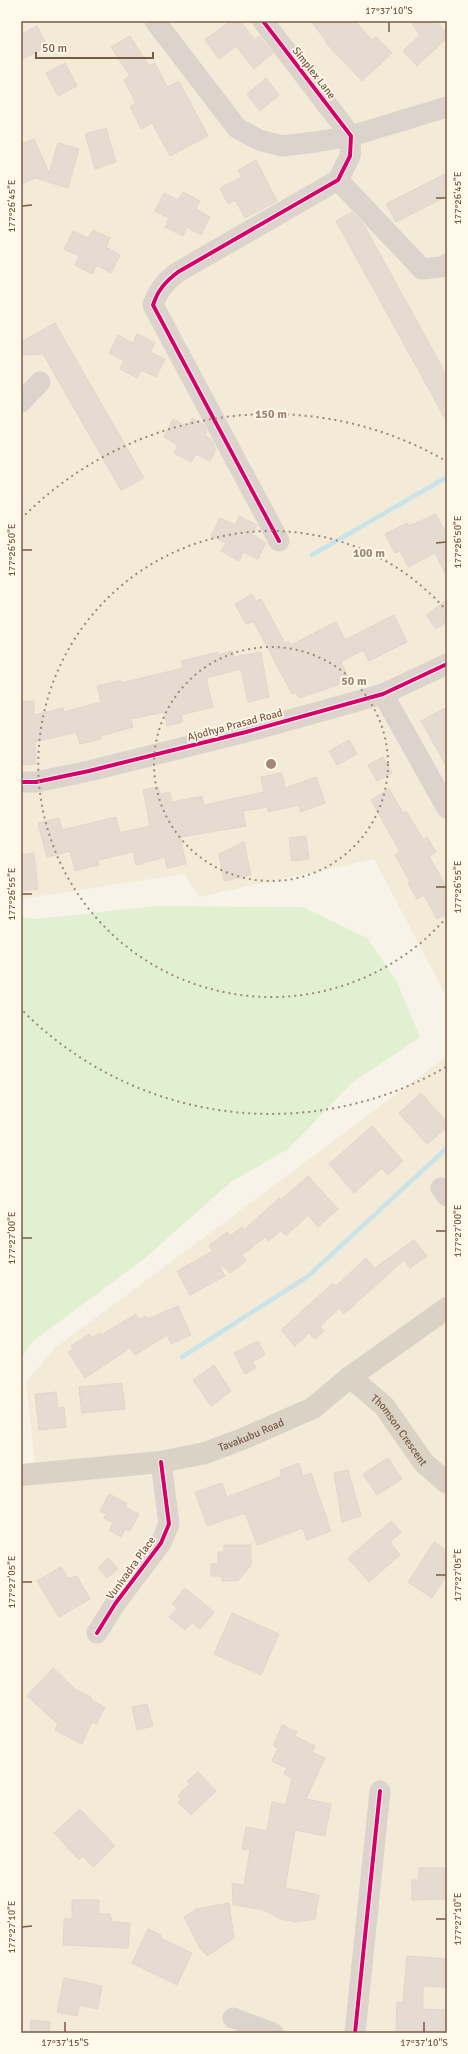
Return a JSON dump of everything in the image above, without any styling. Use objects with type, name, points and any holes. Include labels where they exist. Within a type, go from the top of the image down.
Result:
[{"type":"main road","name":"Tavakubu Road","points":[[21,1475],[161,1462],[205,1453],[246,1438],[313,1408],[350,1377],[447,1308]]},
{"type":"main road","name":"Thomson Crescent","points":[[350,1377],[384,1406],[424,1463],[447,1483]]},
{"type":"street","points":[[155,21],[236,128],[259,140],[282,146],[351,136],[447,107]]},
{"type":"street","name":"Simplex Lane","points":[[263,21],[351,136]]},
{"type":"street","points":[[279,541],[153,305],[158,291],[166,281],[178,272],[338,180],[350,156],[351,136]]},
{"type":"street","points":[[338,180],[422,269],[442,267],[447,264]]},
{"type":"street","points":[[21,402],[40,382]]},
{"type":"street","name":"Ajodhya Prasad Road","points":[[21,782],[36,782],[89,771],[246,732],[383,694],[447,664]]},
{"type":"street","points":[[383,694],[447,808]]},
{"type":"street","name":"Vunivadra Place","points":[[97,1633],[115,1604],[162,1543],[169,1524],[161,1462]]},
{"type":"street","points":[[356,2033],[380,1791]]},
{"type":"street","points":[[233,2018],[273,2033]]},
{"type":"shaded area","points":[[21,21],[447,21],[447,998],[374,859],[199,897],[184,874],[21,899]]},
{"type":"shaded area","points":[[447,1056],[447,2033],[21,2033],[21,1475],[36,1473],[26,1382],[54,1349]]},
{"type":"green space","points":[[156,906],[303,907],[367,938],[396,980],[420,1037],[353,1082],[288,1149],[231,1182],[145,1258],[32,1342],[21,1358],[21,917],[36,919]]},
{"type":"building","points":[[230,21],[240,21],[255,40],[259,36],[273,53],[254,69],[236,46],[219,59],[205,40]]},
{"type":"building","points":[[311,21],[355,21],[372,40],[376,37],[392,53],[362,81],[325,42],[326,41]]},
{"type":"building","points":[[410,21],[436,21],[447,33],[447,38],[417,66],[403,51],[420,35]]},
{"type":"building","points":[[37,26],[47,46],[21,60],[21,34]]},
{"type":"building","points":[[130,36],[149,66],[155,63],[167,87],[179,81],[208,136],[170,156],[152,123],[141,129],[130,106],[136,103],[124,80],[130,76],[111,47]]},
{"type":"building","points":[[65,63],[77,86],[58,96],[46,73]]},
{"type":"building","points":[[266,78],[279,95],[260,111],[247,94]]},
{"type":"building","points":[[106,128],[116,162],[95,169],[85,134]]},
{"type":"building","points":[[34,139],[49,173],[58,143],[79,149],[68,188],[35,178],[21,184],[21,144]]},
{"type":"building","points":[[256,160],[277,201],[245,218],[235,200],[228,204],[220,188],[242,177],[238,170]]},
{"type":"building","points":[[447,173],[447,196],[396,222],[386,204]]},
{"type":"building","points":[[183,192],[200,201],[196,209],[210,217],[201,235],[187,227],[183,236],[165,227],[169,218],[155,211],[164,193],[178,200]]},
{"type":"building","points":[[352,212],[364,225],[447,376],[447,422],[336,221]]},
{"type":"building","points":[[93,230],[110,238],[106,247],[120,255],[111,273],[97,265],[92,274],[75,265],[79,256],[64,249],[73,231],[88,238]]},
{"type":"building","points":[[55,323],[144,478],[121,490],[43,354],[21,355],[21,342]]},
{"type":"building","points":[[137,334],[155,343],[150,352],[165,359],[156,377],[141,370],[137,378],[120,369],[124,361],[109,353],[118,335],[133,343]]},
{"type":"building","points":[[192,418],[203,424],[207,432],[205,436],[211,439],[216,449],[210,461],[196,454],[191,462],[174,453],[178,445],[164,437],[173,419],[187,427]]},
{"type":"building","points":[[436,514],[447,536],[447,577],[435,553],[408,567],[400,551],[395,553],[385,534],[407,523],[409,526]]},
{"type":"building","points":[[239,516],[257,525],[252,534],[266,543],[258,559],[243,552],[239,561],[221,551],[226,543],[211,536],[220,518],[235,525]]},
{"type":"building","points":[[252,594],[256,601],[261,599],[285,643],[289,641],[291,645],[336,622],[345,640],[394,615],[407,642],[369,661],[363,650],[341,662],[348,677],[344,683],[299,698],[296,692],[292,694],[254,622],[246,624],[235,604]]},
{"type":"building","points":[[447,600],[447,622],[436,629],[426,615]]},
{"type":"building","points":[[232,651],[234,657],[261,652],[269,697],[248,702],[241,669],[206,678],[213,707],[181,715],[183,722],[167,726],[164,712],[131,719],[133,727],[101,736],[101,739],[80,744],[76,732],[35,742],[36,764],[21,765],[21,702],[34,701],[34,715],[63,708],[64,712],[101,702],[97,686],[121,680],[121,683],[183,668],[181,661],[218,652],[218,655]]},
{"type":"building","points":[[447,707],[447,767],[421,721]]},
{"type":"building","points":[[349,740],[357,754],[337,765],[329,751]]},
{"type":"building","points":[[383,757],[392,773],[377,781],[368,765]]},
{"type":"building","points":[[282,773],[285,788],[316,777],[325,803],[301,812],[299,805],[268,812],[268,807],[243,811],[246,826],[180,837],[186,864],[167,868],[165,857],[136,865],[133,852],[98,860],[99,865],[75,871],[70,851],[47,857],[38,823],[59,818],[62,830],[116,817],[120,833],[150,826],[143,790],[158,787],[160,794],[170,792],[172,802],[202,796],[204,805],[264,792],[261,777]]},
{"type":"building","points":[[389,789],[403,813],[406,811],[423,839],[427,837],[436,852],[429,856],[447,888],[447,914],[437,919],[424,895],[417,899],[408,883],[410,882],[395,855],[400,852],[371,800]]},
{"type":"building","points":[[306,836],[309,859],[292,861],[289,838]]},
{"type":"building","points":[[244,842],[251,875],[224,881],[219,854]]},
{"type":"building","points":[[34,853],[38,889],[21,891],[21,855]]},
{"type":"building","points":[[421,1093],[447,1122],[447,1127],[427,1144],[399,1113]]},
{"type":"building","points":[[372,1126],[403,1161],[388,1175],[382,1168],[354,1193],[329,1164]]},
{"type":"building","points":[[308,1176],[338,1209],[318,1227],[308,1215],[286,1236],[281,1230],[269,1241],[265,1237],[242,1255],[246,1261],[230,1273],[222,1265],[220,1267],[225,1276],[190,1295],[177,1271],[213,1251],[209,1246],[227,1232],[230,1236],[242,1227],[244,1230],[279,1198],[281,1200]]},
{"type":"building","points":[[414,1240],[427,1256],[410,1268],[404,1260],[344,1314],[339,1308],[320,1327],[324,1331],[315,1339],[309,1333],[295,1346],[281,1330],[333,1283],[336,1286],[366,1258],[375,1268]]},
{"type":"building","points":[[178,1306],[191,1335],[171,1344],[167,1335],[135,1355],[130,1348],[85,1378],[68,1352],[73,1349],[71,1346],[89,1334],[92,1338],[100,1333],[101,1335],[136,1314],[139,1319],[146,1316],[148,1319]]},
{"type":"building","points":[[258,1341],[265,1355],[252,1362],[256,1368],[245,1374],[234,1353]]},
{"type":"building","points":[[214,1365],[231,1391],[211,1406],[193,1380]]},
{"type":"building","points":[[122,1383],[125,1409],[82,1413],[79,1387]]},
{"type":"building","points":[[56,1392],[58,1408],[64,1407],[66,1427],[39,1430],[35,1394]]},
{"type":"building","points":[[388,1458],[402,1479],[377,1495],[363,1474]]},
{"type":"building","points":[[299,1463],[303,1476],[311,1473],[331,1531],[307,1540],[303,1528],[257,1545],[245,1513],[207,1526],[195,1492],[222,1483],[227,1497],[282,1476],[280,1470]]},
{"type":"building","points":[[348,1470],[361,1516],[342,1522],[334,1473]]},
{"type":"building","points":[[109,1494],[127,1503],[125,1507],[139,1514],[130,1531],[125,1529],[121,1537],[109,1530],[113,1523],[104,1518],[106,1514],[100,1511]]},
{"type":"building","points":[[391,1521],[401,1532],[390,1542],[400,1555],[369,1582],[348,1558]]},
{"type":"building","points":[[434,1542],[447,1551],[447,1575],[432,1598],[408,1582]]},
{"type":"building","points":[[224,1545],[251,1545],[251,1565],[238,1581],[222,1581],[222,1576],[211,1576],[211,1564],[218,1564],[218,1552],[224,1552]]},
{"type":"building","points":[[108,1558],[118,1569],[107,1578],[98,1568]]},
{"type":"building","points":[[61,1567],[68,1578],[77,1576],[90,1599],[59,1617],[37,1581]]},
{"type":"building","points":[[185,1588],[214,1612],[200,1629],[192,1622],[185,1630],[169,1617],[177,1608],[172,1604]]},
{"type":"building","points":[[232,1613],[279,1634],[261,1675],[214,1654]]},
{"type":"building","points":[[53,1668],[75,1689],[91,1697],[91,1700],[105,1707],[97,1724],[92,1722],[82,1744],[55,1730],[58,1724],[27,1696]]},
{"type":"building","points":[[147,1704],[153,1726],[137,1730],[132,1707]]},
{"type":"building","points":[[282,1725],[297,1732],[295,1736],[315,1746],[312,1752],[325,1758],[306,1799],[331,1804],[325,1836],[295,1830],[285,1888],[319,1895],[315,1919],[296,1922],[281,1919],[264,1910],[233,1905],[232,1883],[244,1885],[250,1850],[242,1849],[246,1827],[267,1831],[272,1802],[286,1805],[292,1778],[284,1774],[287,1768],[272,1761],[278,1748],[273,1746]]},
{"type":"building","points":[[198,1772],[216,1791],[191,1815],[178,1802],[181,1799],[178,1795],[190,1784],[187,1781]]},
{"type":"building","points":[[80,1809],[115,1846],[93,1867],[83,1856],[79,1860],[54,1833]]},
{"type":"building","points":[[419,1868],[447,1868],[447,1899],[412,1900],[412,1880],[419,1880]]},
{"type":"building","points":[[72,1900],[99,1900],[99,1914],[110,1914],[112,1922],[130,1923],[128,1948],[63,1945],[64,1919],[72,1919]]},
{"type":"building","points":[[229,1903],[234,1938],[207,1956],[200,1948],[184,1917],[196,1909]]},
{"type":"building","points":[[148,1929],[161,1935],[160,1938],[192,1953],[177,1985],[132,1963]]},
{"type":"building","points":[[407,1956],[447,1959],[447,1987],[423,1986],[423,2009],[447,2010],[447,2033],[396,2033],[397,2002],[403,2002]]},
{"type":"building","points":[[64,1978],[102,1986],[98,2009],[79,2005],[77,2016],[57,2012]]},
{"type":"building","points":[[31,2020],[50,2022],[49,2033],[30,2033]]},
{"type":"waterway","points":[[312,555],[447,477]]},
{"type":"waterway","points":[[182,1357],[307,1277],[447,1148]]},
{"type":"cycle path","points":[[263,21],[351,136],[350,156],[338,180],[178,272],[162,287],[153,305],[279,541]]},
{"type":"cycle path","points":[[21,782],[36,782],[89,771],[246,732],[383,694],[447,664]]},
{"type":"cycle path","points":[[97,1633],[115,1604],[161,1543],[169,1524],[161,1462]]},
{"type":"cycle path","points":[[355,2033],[380,1791]]}]
